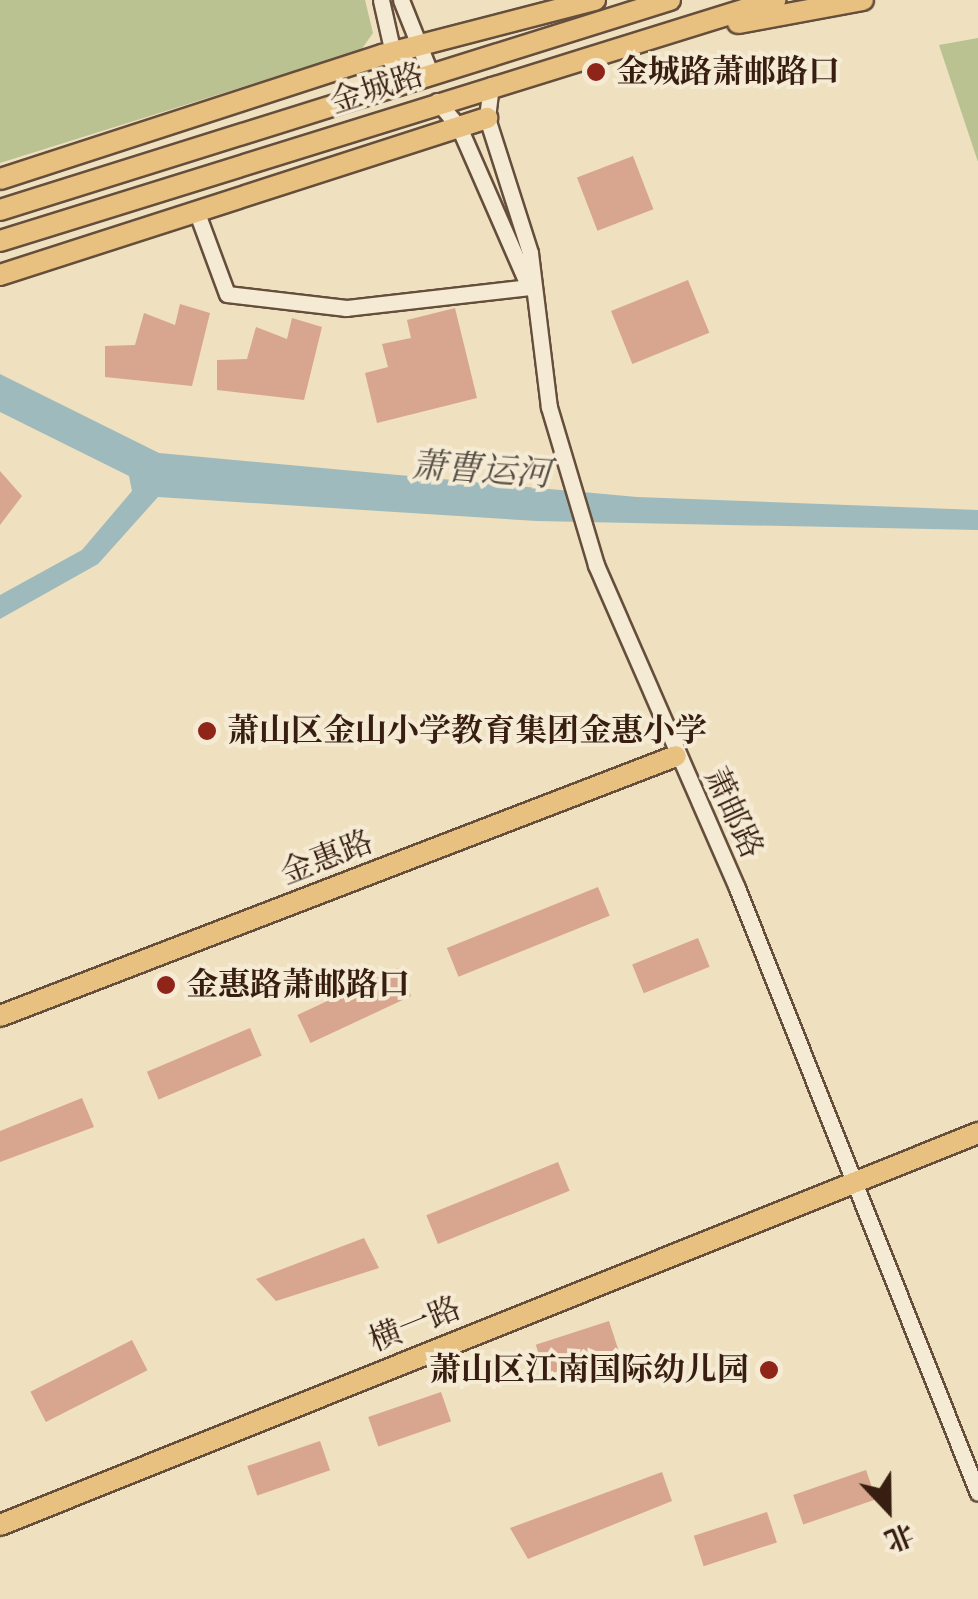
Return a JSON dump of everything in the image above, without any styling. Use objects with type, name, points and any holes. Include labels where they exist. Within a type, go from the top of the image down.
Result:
[{"type":"main road","name":"金城路","points":[[0,179],[411,52],[595,0]]},
{"type":"main road","name":"金城路","points":[[0,210],[670,0]]},
{"type":"main road","name":"金城路","points":[[0,241],[437,101],[775,0]]},
{"type":"main road","points":[[619,48],[862,0]]},
{"type":"main road","name":"金城路","points":[[0,275],[487,118]]},
{"type":"main road","points":[[33,231],[138,233]]},
{"type":"main road","name":"金惠路","points":[[0,1016],[676,756]]},
{"type":"main road","name":"横一路","points":[[0,1525],[855,1187],[978,1133]]},
{"type":"street","points":[[380,0],[411,52],[431,75]]},
{"type":"street","points":[[400,84],[411,52],[401,0]]},
{"type":"street","name":"萧邮路","points":[[492,84],[487,118],[530,253],[529,287],[572,494],[590,547],[978,1493]]},
{"type":"street","points":[[196,214],[227,294],[346,308],[529,287],[459,127],[437,101]]},
{"type":"green space","points":[[0,0],[365,0],[373,33],[361,50],[0,163]]},
{"type":"green space","points":[[978,38],[978,162],[939,45]]},
{"type":"water","points":[[0,374],[159,453],[637,497],[978,510],[978,530],[537,521],[158,497],[98,564],[0,619],[0,595],[82,550],[132,491],[129,476],[0,412]]},
{"type":"building","points":[[633,156],[653,209],[597,231],[577,178]]},
{"type":"building","points":[[688,280],[709,333],[632,364],[611,311]]},
{"type":"building","points":[[180,304],[210,313],[192,386],[105,377],[105,346],[135,345],[144,313],[175,325]]},
{"type":"building","points":[[455,308],[477,398],[377,423],[365,373],[388,367],[382,344],[411,338],[407,320]]},
{"type":"building","points":[[292,318],[322,327],[304,400],[217,390],[217,360],[247,359],[256,327],[287,339]]},
{"type":"building","points":[[0,471],[22,496],[0,525]]},
{"type":"building","points":[[598,887],[610,916],[458,977],[447,948]]},
{"type":"building","points":[[698,938],[710,967],[644,993],[632,965]]},
{"type":"building","points":[[398,968],[411,996],[311,1043],[297,1015]]},
{"type":"building","points":[[250,1028],[262,1056],[159,1099],[147,1072]]},
{"type":"building","points":[[82,1098],[94,1127],[0,1162],[0,1131]]},
{"type":"building","points":[[558,1162],[570,1191],[438,1244],[426,1215]]},
{"type":"building","points":[[364,1238],[379,1268],[276,1301],[256,1279]]},
{"type":"building","points":[[609,1321],[619,1351],[546,1375],[536,1345]]},
{"type":"building","points":[[132,1340],[147,1370],[46,1422],[30,1392]]},
{"type":"building","points":[[441,1392],[451,1421],[378,1446],[368,1417]]},
{"type":"building","points":[[320,1441],[330,1470],[257,1495],[247,1466]]},
{"type":"building","points":[[866,1470],[876,1499],[803,1524],[793,1495]]},
{"type":"building","points":[[662,1472],[672,1501],[528,1559],[510,1528]]},
{"type":"building","points":[[767,1512],[777,1542],[704,1566],[694,1536]]},
{"type":"place","name":"金城路萧邮路口","points":[[596,72]]},
{"type":"place","name":"萧山区金山小学教育集团金惠小学","points":[[207,731]]},
{"type":"place","name":"金惠路萧邮路口","points":[[166,985]]},
{"type":"place","name":"萧山区江南国际幼儿园","points":[[769,1370]]},
{"type":"water label","name":"萧曹运河","points":[[481,470]]}]
